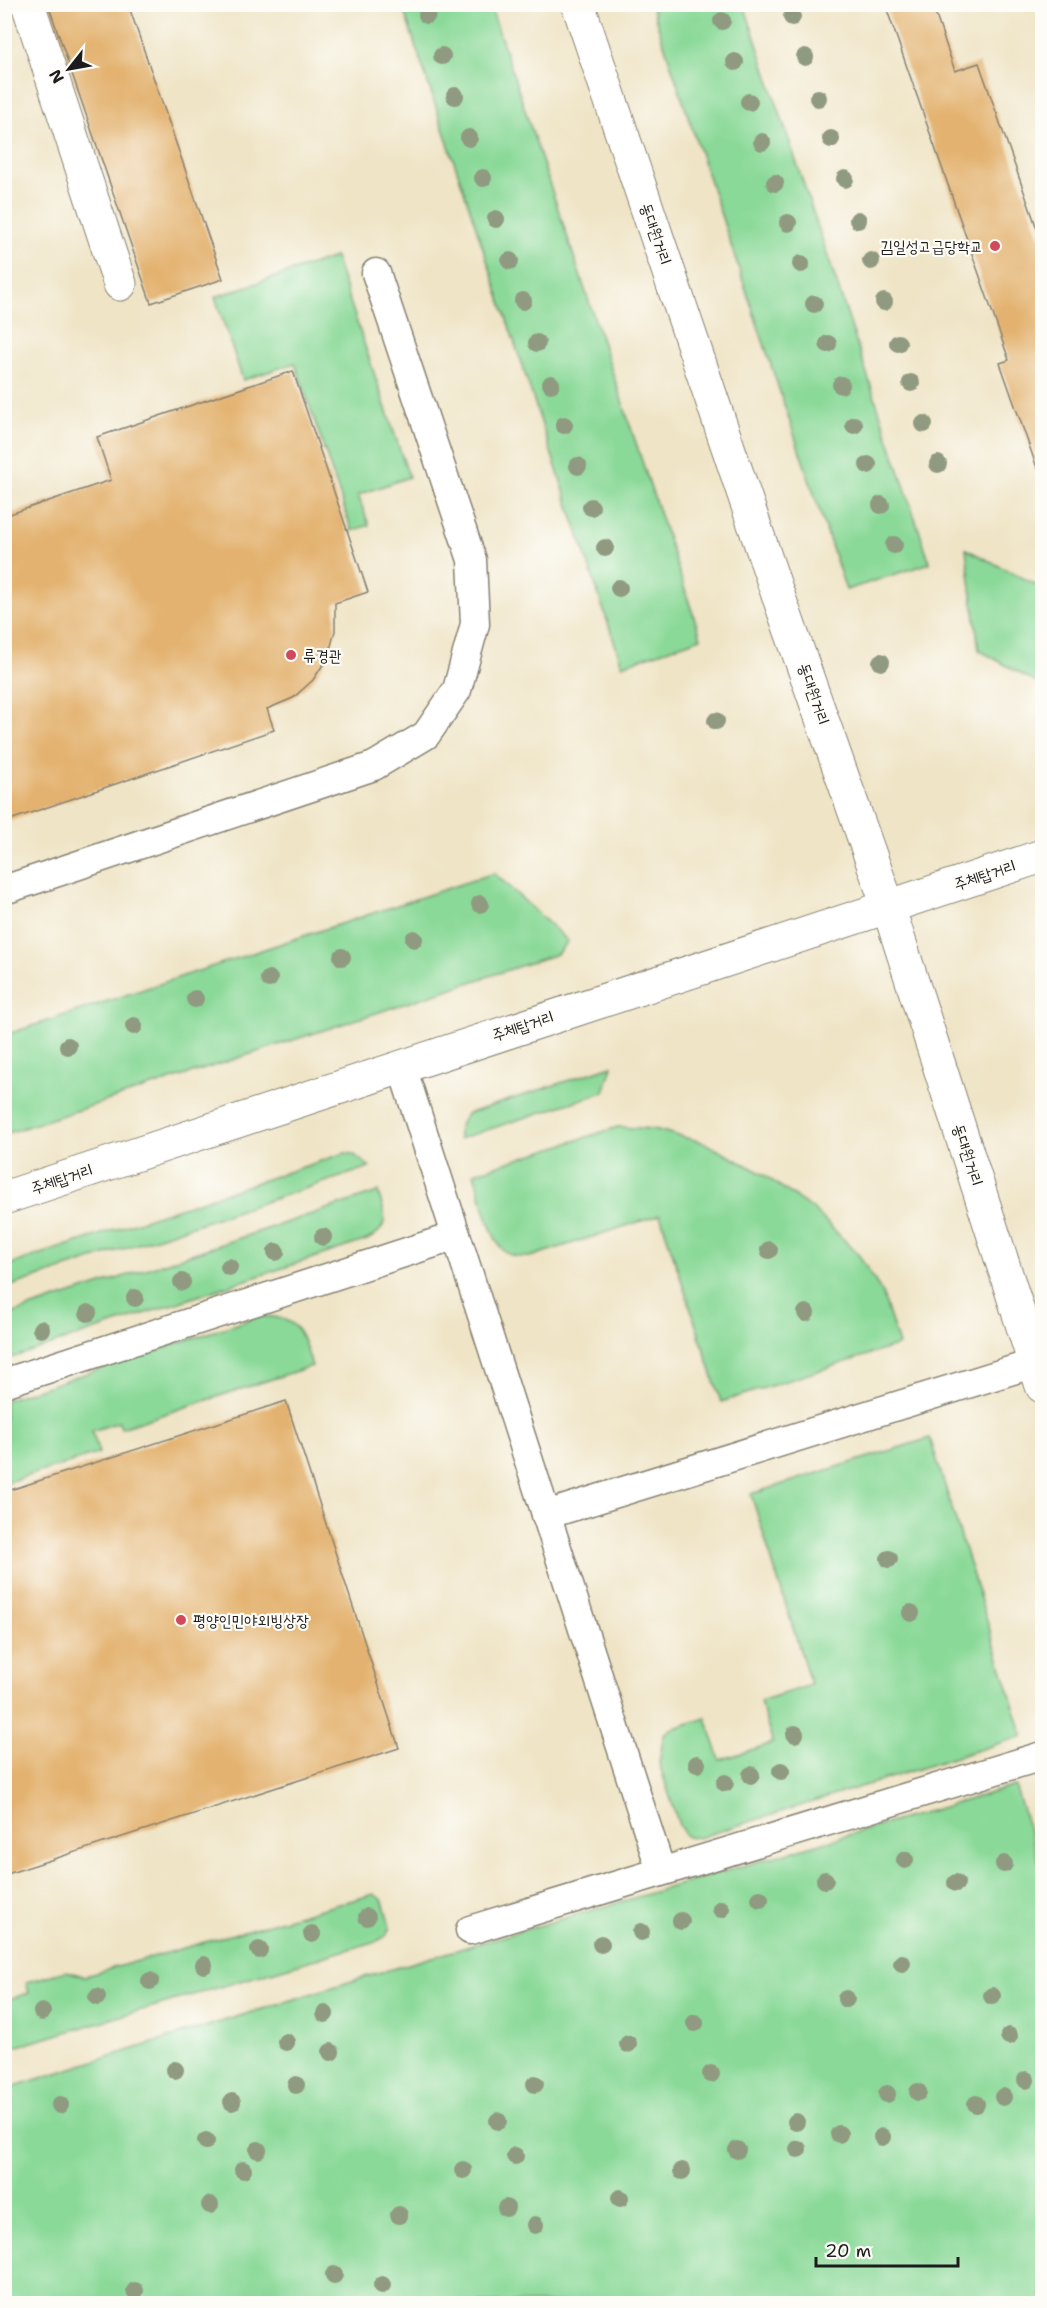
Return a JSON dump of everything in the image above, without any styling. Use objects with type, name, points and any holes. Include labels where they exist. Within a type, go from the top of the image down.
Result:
[{"type":"main road","points":[[28,4],[120,284]]},
{"type":"main road","name":"동대원거리","points":[[578,4],[776,589],[888,906],[1039,1374]]},
{"type":"main road","name":"주체탑거리","points":[[4,1198],[1042,856]]},
{"type":"lane","points":[[4,890],[374,766],[426,735],[457,690],[475,624],[472,560],[376,273]]},
{"type":"lane","points":[[402,1066],[661,1871]]},
{"type":"lane","points":[[4,1383],[456,1236]]},
{"type":"lane","points":[[546,1515],[1039,1374]]},
{"type":"lane","points":[[470,1930],[1042,1756]]},
{"type":"green space","points":[[402,5],[490,5],[701,638],[622,665]]},
{"type":"green space","points":[[651,5],[744,5],[930,563],[846,590]]},
{"type":"green space","points":[[335,257],[409,477],[358,495],[369,525],[352,531],[295,363],[243,380],[215,297]]},
{"type":"green space","points":[[966,549],[1042,588],[1042,686],[979,650]]},
{"type":"green space","points":[[494,873],[568,941],[557,954],[5,1134],[5,1035]]},
{"type":"green space","points":[[612,1066],[604,1092],[459,1139],[460,1125],[467,1114]]},
{"type":"green space","points":[[618,1127],[654,1129],[705,1143],[761,1173],[814,1210],[858,1254],[882,1292],[899,1345],[721,1402],[660,1215],[530,1257],[519,1257],[503,1250],[490,1225],[474,1173]]},
{"type":"green space","points":[[345,1153],[353,1154],[370,1167],[5,1288],[5,1266]]},
{"type":"green space","points":[[378,1192],[384,1213],[383,1225],[375,1235],[367,1240],[5,1360],[5,1316]]},
{"type":"green space","points":[[260,1316],[283,1319],[291,1323],[305,1344],[312,1366],[121,1428],[119,1422],[92,1431],[99,1453],[5,1483],[5,1400]]},
{"type":"green space","points":[[930,1438],[1023,1736],[698,1838],[686,1836],[679,1825],[659,1763],[664,1734],[671,1729],[706,1718],[720,1760],[773,1743],[760,1701],[811,1685],[751,1494]]},
{"type":"green space","points":[[1015,1786],[1042,1871],[1042,2303],[5,2303],[5,2089],[378,1973]]},
{"type":"green space","points":[[374,1894],[383,1901],[390,1927],[386,1936],[377,1941],[5,2050],[5,2000],[29,1993],[26,1982],[66,1971],[85,1976]]},
{"type":"building","points":[[48,4],[128,4],[223,279],[151,303]]},
{"type":"building","points":[[885,4],[932,4],[955,71],[979,63],[1042,243],[1042,467],[1037,468],[1000,363],[1009,360]]},
{"type":"building","points":[[293,371],[368,592],[335,603],[335,631],[328,657],[313,680],[293,698],[267,709],[274,730],[4,822],[4,516],[111,480],[97,437]]},
{"type":"building","name":"평양인민야외빙상장","points":[[286,1401],[399,1748],[4,1875],[4,1492]]},
{"type":"place","name":"김일성고급당학교","points":[[995,246]]},
{"type":"place","name":"류경관","points":[[291,655]]},
{"type":"place","name":"평양인민야외빙상장","points":[[181,1620]]}]
